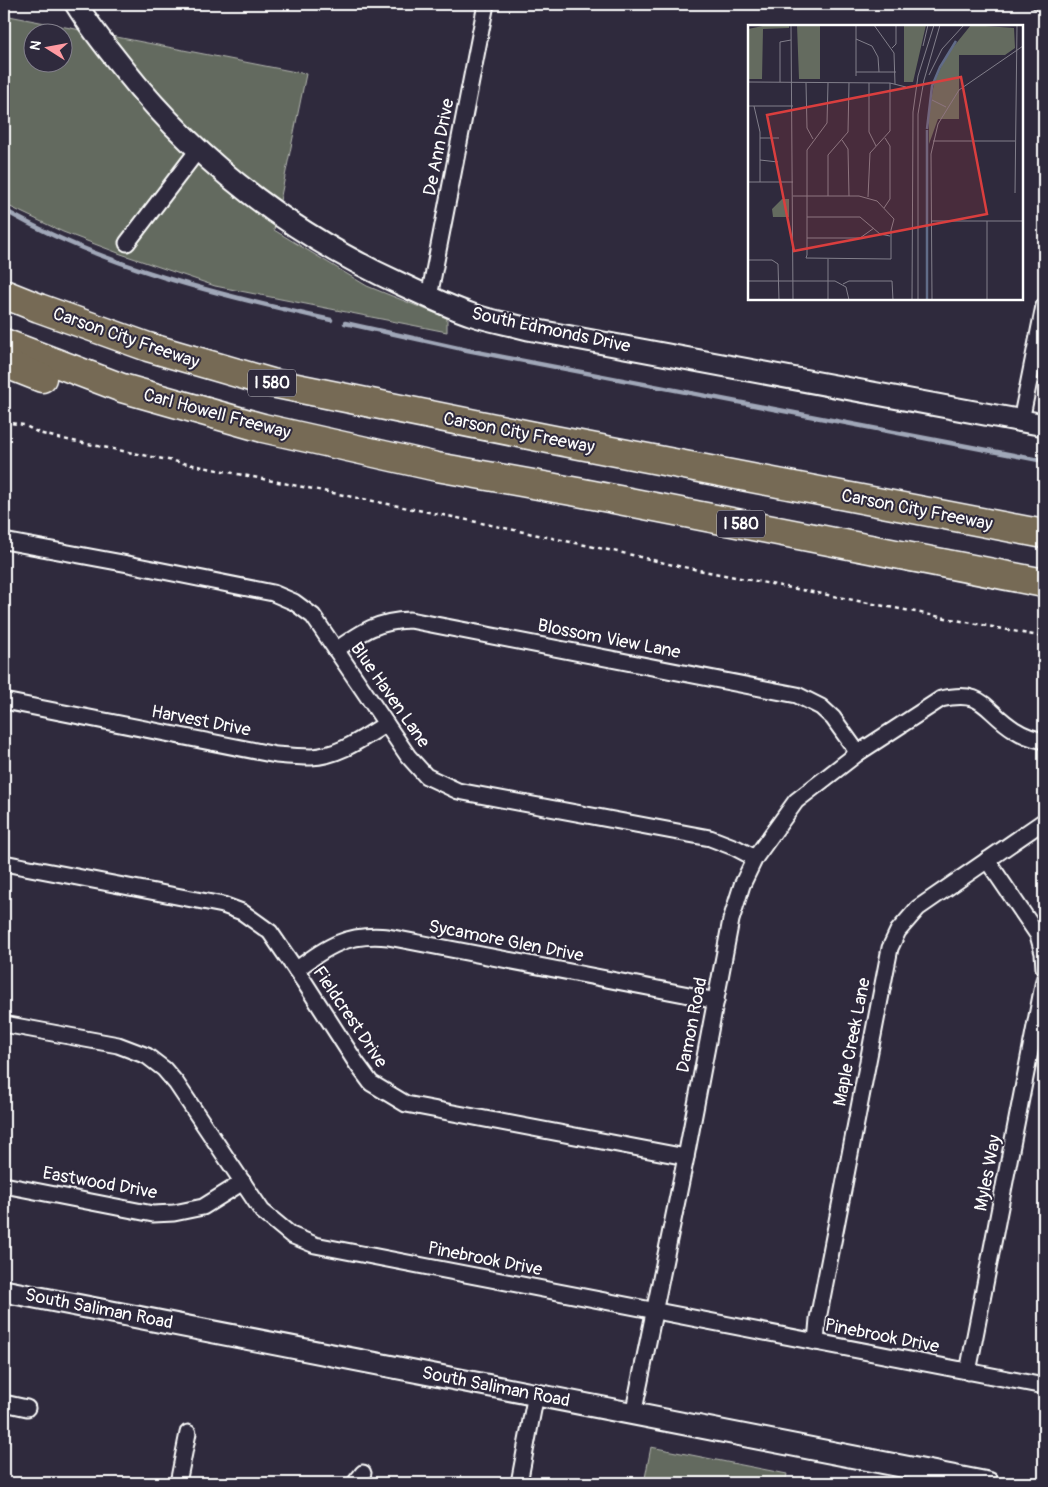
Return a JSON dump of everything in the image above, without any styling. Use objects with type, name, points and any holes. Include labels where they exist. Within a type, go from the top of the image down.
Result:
[{"type":"highway","points":[[4,274],[94,315],[187,348],[362,395],[548,439]]},
{"type":"highway","name":"Carson City Freeway","points":[[4,294],[148,347],[245,376],[330,396],[1044,534]]},
{"type":"highway","name":"Carl Howell Freeway","points":[[4,342],[122,388],[176,404],[263,428],[437,467]]},
{"type":"highway","points":[[4,363],[114,405],[370,465],[437,467]]},
{"type":"highway","name":"I 580","points":[[437,467],[1044,583]]},
{"type":"street","name":"South Edmonds Drive","points":[[76,4],[91,28],[149,101],[198,150],[250,195],[313,238],[373,271],[429,297],[473,315],[528,329],[1044,425]]},
{"type":"street","name":"De Ann Drive","points":[[429,297],[486,4]]},
{"type":"street","points":[[127,243],[198,150]]},
{"type":"street","points":[[1021,421],[1044,306]]},
{"type":"street","name":"Blue Haven Lane","points":[[4,541],[274,593],[294,602],[313,616],[408,756],[426,776],[458,791],[710,838],[755,858]]},
{"type":"street","name":"Blossom View Lane","points":[[336,650],[368,628],[398,620],[410,620],[797,695],[821,707],[833,718],[858,753]]},
{"type":"street","name":"Damon Road","points":[[633,1415],[686,1157],[731,920],[742,885],[755,858],[796,801],[858,753],[941,699],[964,696],[978,700],[1015,730],[1044,742]]},
{"type":"street","name":"Harvest Drive","points":[[4,701],[276,755],[311,757],[336,752],[350,746],[386,724]]},
{"type":"street","name":"Maple Creek Lane","points":[[816,1342],[818,1319],[890,948],[898,931],[914,911],[1044,821]]},
{"type":"street","points":[[987,860],[1038,935],[1043,953],[1044,968]]},
{"type":"street","name":"Fieldcrest Drive","points":[[4,863],[223,905],[242,912],[270,932],[371,1083],[406,1104],[686,1157]]},
{"type":"street","name":"Sycamore Glen Drive","points":[[296,970],[319,952],[341,941],[370,935],[716,1001]]},
{"type":"street","name":"Myles Way","points":[[968,1372],[1044,980]]},
{"type":"street","name":"Pinebrook Drive","points":[[4,1024],[118,1045],[147,1056],[164,1069],[176,1083],[262,1211],[291,1235],[314,1245],[1044,1386]]},
{"type":"street","name":"Eastwood Drive","points":[[4,1184],[153,1214],[174,1214],[203,1206],[243,1182]]},
{"type":"street","name":"South Saliman Road","points":[[4,1291],[988,1483]]},
{"type":"street","points":[[519,1483],[536,1394]]},
{"type":"street","points":[[4,1403],[27,1408]]},
{"type":"street","points":[[178,1483],[188,1434]]},
{"type":"lane","points":[[1036,4],[1044,5]]},
{"type":"path","points":[[4,422],[24,425],[39,433],[51,436],[462,519],[672,565],[1044,637]]},
{"type":"shaded area","points":[[4,15],[40,22],[22,22],[22,72],[72,72],[72,28],[306,74],[274,230],[367,286],[447,318],[447,332],[215,286],[63,232],[4,204]]},
{"type":"shaded area","points":[[651,1447],[787,1474],[785,1483],[644,1483]]},
{"type":"waterway","points":[[4,210],[82,248],[163,277],[331,320]]},
{"type":"waterway","points":[[345,323],[467,350],[1044,461]]}]
